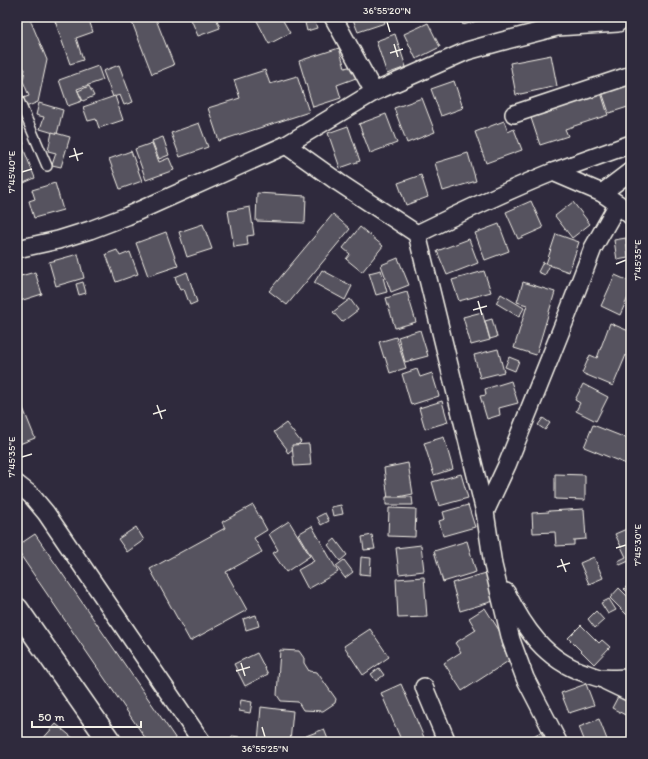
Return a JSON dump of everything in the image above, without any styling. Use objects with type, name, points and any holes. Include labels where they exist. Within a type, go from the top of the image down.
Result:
[{"type":"street","points":[[333,17],[374,92]]},
{"type":"street","points":[[17,249],[58,240],[119,219],[286,145],[374,92],[467,51],[499,42],[556,22],[618,24]]},
{"type":"street","points":[[514,114],[631,75]]},
{"type":"street","points":[[417,234],[510,189],[631,144]]},
{"type":"street","points":[[286,145],[338,182],[417,234],[486,512],[493,565],[511,640],[525,678],[558,742]]},
{"type":"street","points":[[602,193],[631,171]]},
{"type":"street","points":[[553,172],[602,193],[618,204],[631,216]]},
{"type":"street","points":[[486,512],[533,400],[593,248],[618,204]]},
{"type":"street","points":[[17,484],[31,494],[46,513],[202,742]]},
{"type":"street","points":[[493,565],[516,612],[532,635],[548,654],[573,669],[599,678],[631,692]]},
{"type":"street","points":[[17,609],[110,742]]},
{"type":"street","points":[[599,678],[631,678]]},
{"type":"street","points":[[424,687],[447,742]]},
{"type":"lane","points":[[17,96],[47,166]]},
{"type":"building","points":[[29,17],[47,60],[38,102],[26,107],[23,98],[29,96],[23,81],[25,69],[17,67],[17,22]]},
{"type":"building","points":[[65,17],[88,17],[93,32],[76,38],[83,60],[70,64],[55,21]]},
{"type":"building","points":[[130,17],[155,17],[174,65],[152,74]]},
{"type":"building","points":[[190,17],[216,17],[220,28],[198,36]]},
{"type":"building","points":[[255,17],[281,17],[290,33],[269,44]]},
{"type":"building","points":[[352,17],[383,17],[385,23],[358,32]]},
{"type":"building","points":[[461,17],[491,17],[463,25]]},
{"type":"building","points":[[314,20],[317,28],[307,31],[305,23]]},
{"type":"building","points":[[428,23],[440,47],[416,59],[404,34]]},
{"type":"building","points":[[395,34],[406,67],[387,74],[376,41]]},
{"type":"building","points":[[339,48],[345,68],[352,66],[356,78],[337,85],[341,98],[313,107],[299,61]]},
{"type":"building","points":[[551,55],[557,86],[516,95],[510,63]]},
{"type":"building","points":[[119,65],[133,102],[124,105],[120,95],[113,97],[103,71]]},
{"type":"building","points":[[98,66],[103,80],[77,89],[82,101],[68,106],[59,80]]},
{"type":"building","points":[[265,70],[270,84],[297,76],[309,112],[219,141],[208,108],[240,98],[234,80]]},
{"type":"building","points":[[631,80],[631,106],[609,113],[601,89]]},
{"type":"building","points":[[454,81],[463,108],[441,116],[431,89]]},
{"type":"building","points":[[89,86],[94,96],[83,101],[78,91]]},
{"type":"building","points":[[600,89],[608,115],[565,129],[568,136],[540,145],[529,112]]},
{"type":"building","points":[[115,96],[123,120],[99,128],[96,119],[88,121],[83,107]]},
{"type":"building","points":[[422,98],[435,132],[407,143],[394,108]]},
{"type":"building","points":[[39,103],[63,110],[57,134],[40,129],[44,117],[36,115]]},
{"type":"building","points":[[386,114],[397,143],[370,153],[359,124]]},
{"type":"building","points":[[504,121],[508,132],[514,129],[522,150],[486,163],[475,132]]},
{"type":"building","points":[[199,123],[208,147],[180,157],[171,133]]},
{"type":"building","points":[[17,126],[24,144],[22,145],[35,178],[17,186]]},
{"type":"building","points":[[348,126],[360,161],[340,168],[328,133]]},
{"type":"building","points":[[52,132],[70,137],[61,167],[52,165],[56,153],[48,151]]},
{"type":"building","points":[[163,137],[169,155],[159,159],[152,141]]},
{"type":"building","points":[[152,143],[159,162],[169,158],[174,170],[146,180],[135,149]]},
{"type":"building","points":[[131,151],[142,181],[120,189],[109,159]]},
{"type":"building","points":[[468,153],[476,181],[443,191],[435,163]]},
{"type":"building","points":[[421,175],[428,197],[406,205],[398,183]]},
{"type":"building","points":[[55,183],[63,210],[34,218],[29,201],[35,199],[32,190]]},
{"type":"building","points":[[257,193],[306,196],[305,223],[256,221]]},
{"type":"building","points":[[531,201],[543,228],[518,239],[506,212]]},
{"type":"building","points":[[573,202],[590,224],[572,238],[555,216]]},
{"type":"building","points":[[250,207],[254,235],[247,236],[248,245],[234,247],[228,211]]},
{"type":"building","points":[[333,214],[350,229],[287,305],[269,291]]},
{"type":"building","points":[[203,224],[212,249],[187,257],[179,232]]},
{"type":"building","points":[[499,224],[509,251],[485,260],[475,233]]},
{"type":"building","points":[[360,227],[383,246],[362,272],[346,259],[350,254],[343,248]]},
{"type":"building","points":[[166,232],[178,266],[148,276],[136,243]]},
{"type":"building","points":[[556,234],[579,242],[569,272],[546,264]]},
{"type":"building","points":[[626,238],[628,258],[617,260],[614,240]]},
{"type":"building","points":[[469,239],[478,263],[447,275],[437,251]]},
{"type":"building","points":[[117,250],[120,256],[130,252],[138,274],[116,282],[106,254]]},
{"type":"building","points":[[78,254],[84,278],[56,286],[49,262]]},
{"type":"building","points":[[398,258],[409,285],[391,292],[381,265]]},
{"type":"building","points":[[543,262],[550,265],[545,275],[538,272]]},
{"type":"building","points":[[322,270],[352,286],[345,300],[314,283]]},
{"type":"building","points":[[381,270],[387,292],[376,295],[369,273]]},
{"type":"building","points":[[484,271],[491,292],[459,301],[452,280]]},
{"type":"building","points":[[35,272],[42,294],[17,302],[17,277]]},
{"type":"building","points":[[187,272],[197,302],[190,305],[184,289],[180,290],[175,277]]},
{"type":"building","points":[[615,275],[631,282],[631,291],[620,315],[601,306]]},
{"type":"building","points":[[83,282],[86,293],[79,295],[76,284]]},
{"type":"building","points":[[523,282],[555,292],[536,355],[514,348],[527,305],[517,302]]},
{"type":"building","points":[[407,292],[416,322],[395,328],[386,298]]},
{"type":"building","points":[[501,294],[524,308],[519,317],[496,303]]},
{"type":"building","points":[[350,299],[358,310],[342,322],[333,312]]},
{"type":"building","points":[[482,312],[490,340],[471,345],[463,317]]},
{"type":"building","points":[[492,319],[497,337],[490,339],[485,321]]},
{"type":"building","points":[[610,323],[631,332],[631,357],[626,355],[613,386],[582,373],[590,355],[597,358]]},
{"type":"building","points":[[420,330],[428,356],[405,362],[398,337]]},
{"type":"building","points":[[396,337],[406,368],[390,373],[379,342]]},
{"type":"building","points":[[498,349],[504,372],[480,378],[474,355]]},
{"type":"building","points":[[509,357],[519,361],[515,371],[505,367]]},
{"type":"building","points":[[417,369],[420,377],[432,373],[439,396],[411,405],[402,374]]},
{"type":"building","points":[[511,381],[518,403],[499,408],[500,415],[487,419],[480,396],[486,395],[485,389]]},
{"type":"building","points":[[583,384],[608,397],[596,421],[576,411],[580,403],[575,400]]},
{"type":"building","points":[[17,393],[35,438],[17,445]]},
{"type":"building","points":[[442,401],[448,422],[425,429],[419,408]]},
{"type":"building","points":[[543,418],[550,423],[545,430],[538,425]]},
{"type":"building","points":[[286,423],[301,442],[288,453],[286,450],[287,449],[274,432]]},
{"type":"building","points":[[593,425],[631,440],[631,466],[584,447]]},
{"type":"building","points":[[444,437],[453,469],[434,475],[424,443]]},
{"type":"building","points":[[309,444],[311,465],[294,466],[292,445]]},
{"type":"building","points":[[408,463],[413,494],[388,499],[384,468]]},
{"type":"building","points":[[461,474],[468,498],[439,506],[432,482]]},
{"type":"building","points":[[555,474],[585,475],[585,500],[555,499]]},
{"type":"building","points":[[386,497],[412,497],[413,505],[386,505]]},
{"type":"building","points":[[253,505],[267,530],[254,538],[262,552],[226,572],[247,610],[190,641],[150,569],[225,528],[222,522]]},
{"type":"building","points":[[341,505],[343,514],[333,516],[331,507]]},
{"type":"building","points":[[468,505],[475,527],[443,536],[439,521],[445,519],[443,512]]},
{"type":"building","points":[[389,508],[416,509],[415,537],[388,536]]},
{"type":"building","points":[[584,509],[586,539],[574,540],[574,545],[556,546],[555,532],[533,533],[532,513]]},
{"type":"building","points":[[325,513],[329,521],[321,525],[317,517]]},
{"type":"building","points":[[289,521],[310,556],[286,572],[273,553],[278,550],[269,534]]},
{"type":"building","points":[[312,526],[338,572],[308,589],[298,570],[314,561],[298,534]]},
{"type":"building","points":[[136,527],[144,540],[127,552],[118,539]]},
{"type":"building","points":[[631,527],[631,560],[620,565],[618,561],[626,557],[615,534]]},
{"type":"building","points":[[35,534],[178,742],[148,742],[17,550],[17,546]]},
{"type":"building","points":[[372,535],[375,549],[364,550],[362,537]]},
{"type":"building","points":[[335,539],[347,555],[340,561],[328,545]]},
{"type":"building","points":[[467,541],[476,572],[443,582],[434,551]]},
{"type":"building","points":[[421,545],[424,571],[399,574],[396,548]]},
{"type":"building","points":[[361,557],[371,558],[370,575],[360,574]]},
{"type":"building","points":[[594,557],[603,578],[589,584],[580,563]]},
{"type":"building","points":[[344,560],[353,572],[345,578],[336,566]]},
{"type":"building","points":[[486,573],[494,601],[460,611],[452,583]]},
{"type":"building","points":[[424,577],[427,617],[398,618],[396,579]]},
{"type":"building","points":[[631,582],[631,595],[624,589]]},
{"type":"building","points":[[619,588],[631,600],[630,618],[610,598]]},
{"type":"building","points":[[609,599],[616,610],[608,614],[601,603]]},
{"type":"building","points":[[485,608],[507,643],[502,646],[510,660],[462,691],[444,663],[461,652],[455,643],[476,630],[469,618]]},
{"type":"building","points":[[596,611],[604,620],[595,628],[588,619]]},
{"type":"building","points":[[256,615],[259,626],[246,630],[243,619]]},
{"type":"building","points":[[581,625],[599,643],[602,640],[610,647],[594,664],[568,638]]},
{"type":"building","points":[[370,629],[389,657],[363,675],[344,646]]},
{"type":"building","points":[[280,650],[299,651],[304,658],[304,663],[309,671],[317,672],[336,699],[335,703],[323,711],[303,710],[298,702],[281,701],[277,695]]},
{"type":"building","points":[[257,653],[268,674],[245,686],[234,664]]},
{"type":"building","points":[[17,664],[21,667],[17,672]]},
{"type":"building","points":[[379,668],[384,675],[376,681],[371,674]]},
{"type":"building","points":[[155,676],[161,685],[154,690],[148,681]]},
{"type":"building","points":[[401,684],[426,742],[402,742],[381,693]]},
{"type":"building","points":[[586,684],[594,705],[569,713],[561,693]]},
{"type":"building","points":[[622,689],[631,694],[631,718],[612,708]]},
{"type":"building","points":[[241,700],[252,702],[250,713],[239,711]]},
{"type":"building","points":[[261,707],[293,711],[290,742],[258,742]]},
{"type":"building","points":[[599,719],[608,742],[585,742],[579,727]]},
{"type":"building","points":[[56,724],[74,739],[71,742],[40,742]]},
{"type":"building","points":[[324,729],[329,742],[303,742],[301,738]]},
{"type":"building","points":[[541,732],[546,742],[522,742]]},
{"type":"building","points":[[232,736],[239,737],[239,742],[231,742]]}]
